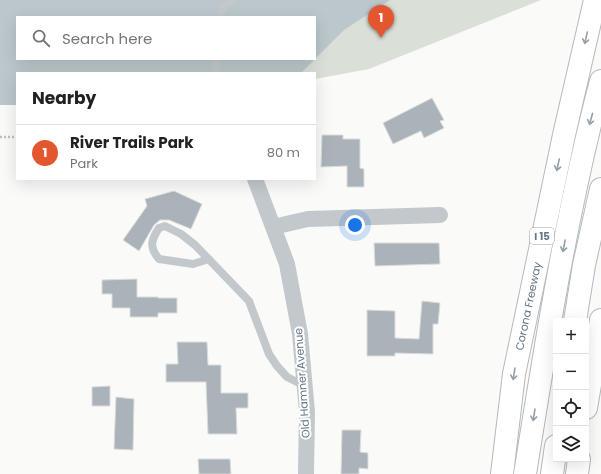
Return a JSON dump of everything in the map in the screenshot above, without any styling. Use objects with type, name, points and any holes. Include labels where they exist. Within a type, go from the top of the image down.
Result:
[{"type":"highway","name":"Corona Freeway","points":[[502,474],[514,374],[564,135],[595,0]]},
{"type":"highway","points":[[525,474],[549,321],[585,140],[601,81]]},
{"type":"highway","points":[[575,318],[584,265],[601,189]]},
{"type":"highway","points":[[589,390],[601,320]]},
{"type":"highway","points":[[552,474],[554,462]]},
{"type":"highway","points":[[577,474],[579,462]]},
{"type":"street","name":"Old Hamner Avenue","points":[[255,180],[287,264],[300,334],[307,412],[306,474]]},
{"type":"street","points":[[273,227],[308,219],[440,215]]},
{"type":"lane","points":[[220,16],[222,9],[231,0]]},
{"type":"lane","points":[[216,60],[216,72]]},
{"type":"lane","points":[[210,259],[193,264],[159,259],[153,252],[152,243],[159,228],[165,226],[182,234],[195,244],[210,259],[249,300],[270,354],[277,366],[287,377],[305,386]]},
{"type":"path","points":[[0,137],[16,137]]},
{"type":"shaded area","points":[[0,0],[390,0],[344,30],[316,58],[316,16],[16,16],[16,60],[314,60],[302,72],[16,72],[16,105],[0,105]]},
{"type":"shaded area","points":[[125,0],[541,0],[369,69],[316,79],[316,72],[93,72],[99,60],[316,60],[316,16]]},
{"type":"building","points":[[432,98],[444,120],[440,121],[444,128],[424,138],[421,131],[393,144],[383,123]]},
{"type":"building","points":[[322,135],[343,135],[343,139],[360,139],[360,168],[364,169],[364,187],[347,187],[347,166],[321,167]]},
{"type":"building","points":[[174,191],[202,204],[191,229],[169,220],[160,220],[154,225],[139,251],[123,240],[147,206],[145,199]]},
{"type":"building","points":[[374,243],[439,243],[440,264],[375,266]]},
{"type":"building","points":[[137,279],[137,297],[177,298],[177,313],[158,313],[158,317],[130,317],[130,308],[112,308],[112,294],[102,294],[102,280]]},
{"type":"building","points":[[422,301],[440,303],[438,324],[433,324],[433,354],[395,353],[395,356],[367,356],[367,310],[395,311],[395,338],[419,339]]},
{"type":"building","points":[[177,342],[207,342],[208,365],[221,365],[221,393],[248,393],[248,408],[236,408],[237,434],[208,434],[206,382],[166,382],[166,364],[178,364]]},
{"type":"building","points":[[110,386],[110,406],[92,406],[92,387]]},
{"type":"building","points":[[116,397],[134,399],[133,450],[114,449]]},
{"type":"building","points":[[342,430],[361,430],[360,452],[368,453],[368,469],[359,468],[359,474],[341,474]]},
{"type":"building","points":[[198,459],[230,459],[231,474],[199,474]]},
{"type":"place","name":"River Trails Park","points":[[381,38]]}]
